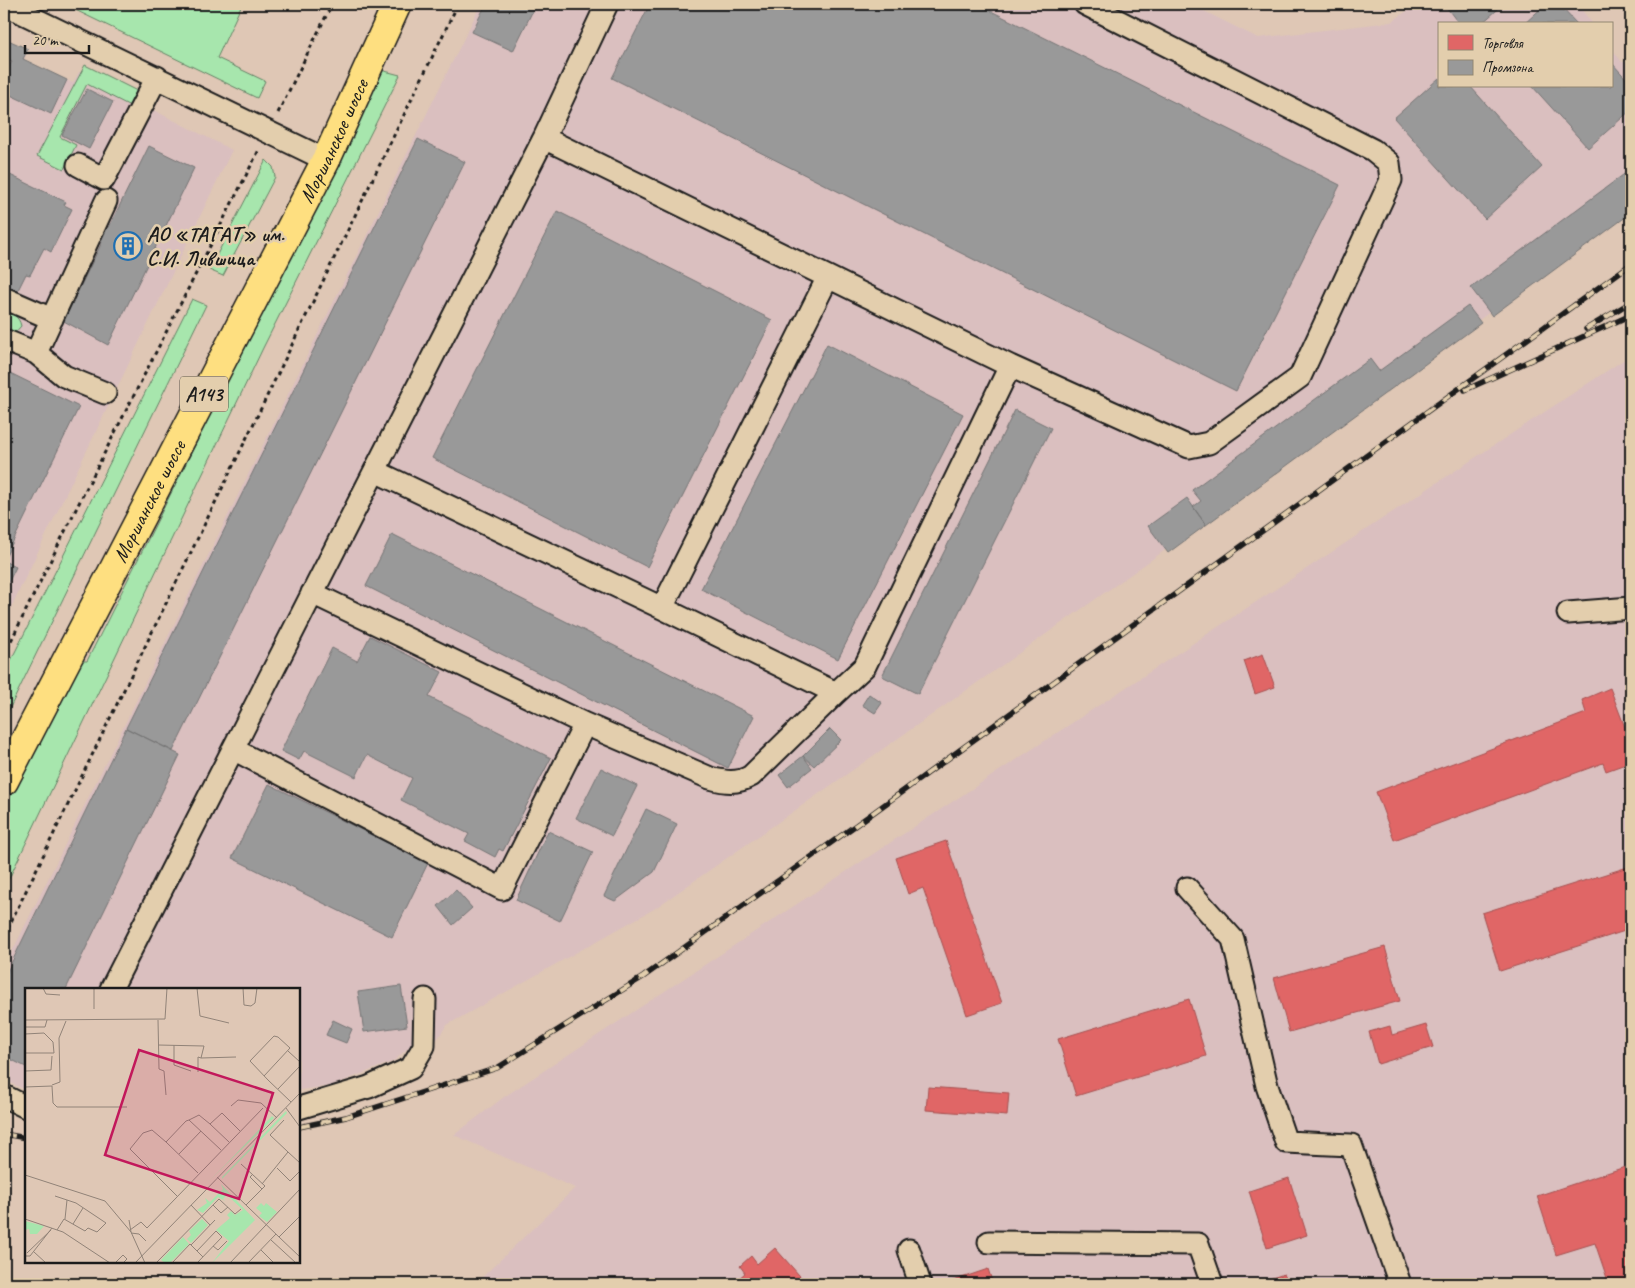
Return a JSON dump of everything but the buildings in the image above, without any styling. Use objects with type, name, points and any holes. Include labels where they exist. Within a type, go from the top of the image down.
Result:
[{"type":"main road","name":"Моршанское шоссе","points":[[4,781],[326,160],[397,4]]},
{"type":"street","points":[[4,4],[326,160]]},
{"type":"street","points":[[112,988],[544,138],[607,4]]},
{"type":"street","points":[[544,138],[1010,366],[1189,447],[1209,443],[1300,377],[1391,180],[1389,163],[1373,150],[1086,4]]},
{"type":"street","points":[[78,165],[104,179],[157,77]]},
{"type":"street","points":[[36,353],[106,201]]},
{"type":"street","points":[[662,608],[828,277]]},
{"type":"street","points":[[4,298],[52,319]]},
{"type":"street","points":[[4,340],[36,353],[64,376],[104,393]]},
{"type":"street","points":[[312,594],[585,724],[710,778],[726,782],[738,782],[751,776],[865,666],[1010,366]]},
{"type":"street","points":[[375,471],[662,608],[836,694]]},
{"type":"street","points":[[1568,613],[1631,608]]},
{"type":"street","points":[[233,749],[502,889],[585,724]]},
{"type":"street","points":[[1187,888],[1233,939],[1268,1086],[1286,1142],[1351,1145],[1400,1284]]},
{"type":"street","points":[[300,1108],[369,1087],[411,1068],[424,1046],[425,999]]},
{"type":"street","points":[[4,1096],[25,1107]]},
{"type":"street","points":[[989,1242],[1198,1244],[1212,1284]]},
{"type":"street","points":[[909,1250],[920,1284]]},
{"type":"path","points":[[4,655],[80,499],[332,4]]},
{"type":"path","points":[[4,936],[458,4]]},
{"type":"shaded area","points":[[481,4],[1190,4],[1258,38],[1391,22],[1417,4],[1577,4],[1591,22],[1438,22],[1438,88],[1612,88],[1612,49],[1622,62],[1631,62],[1631,208],[1202,524],[930,716],[654,909],[447,1025],[426,1055],[409,1047],[394,1061],[331,1086],[300,1090],[300,988],[25,988],[25,1090],[4,1080],[4,968]]},
{"type":"shaded area","points":[[4,38],[28,49],[24,60],[73,83],[79,72],[232,150],[4,622]]},
{"type":"shaded area","points":[[1631,355],[1631,1284],[475,1284],[575,1188],[454,1135],[504,1097]]},
{"type":"green space","points":[[63,4],[242,4],[217,58],[265,81],[257,98]]},
{"type":"green space","points":[[85,65],[141,93],[134,108],[87,84],[60,137],[76,145],[64,169],[37,156]]},
{"type":"green space","points":[[377,69],[400,75],[263,348],[4,889],[4,807],[76,661],[87,661],[358,120]]},
{"type":"green space","points":[[266,160],[273,167],[275,177],[223,276],[209,270]]},
{"type":"green space","points":[[192,299],[206,305],[4,720],[4,674]]},
{"type":"green space","points":[[4,309],[19,320],[21,326],[13,335],[4,334]]},
{"type":"railway","points":[[300,1127],[346,1117],[497,1068],[643,977],[1631,264]]},
{"type":"railway","points":[[1586,329],[1631,302]]},
{"type":"railway","points":[[1465,390],[1631,315]]},
{"type":"railway","points":[[4,1134],[25,1138]]},
{"type":"place","name":"АО «ТАГАТ» им. С.И. Лившица","points":[[128,246]]}]
